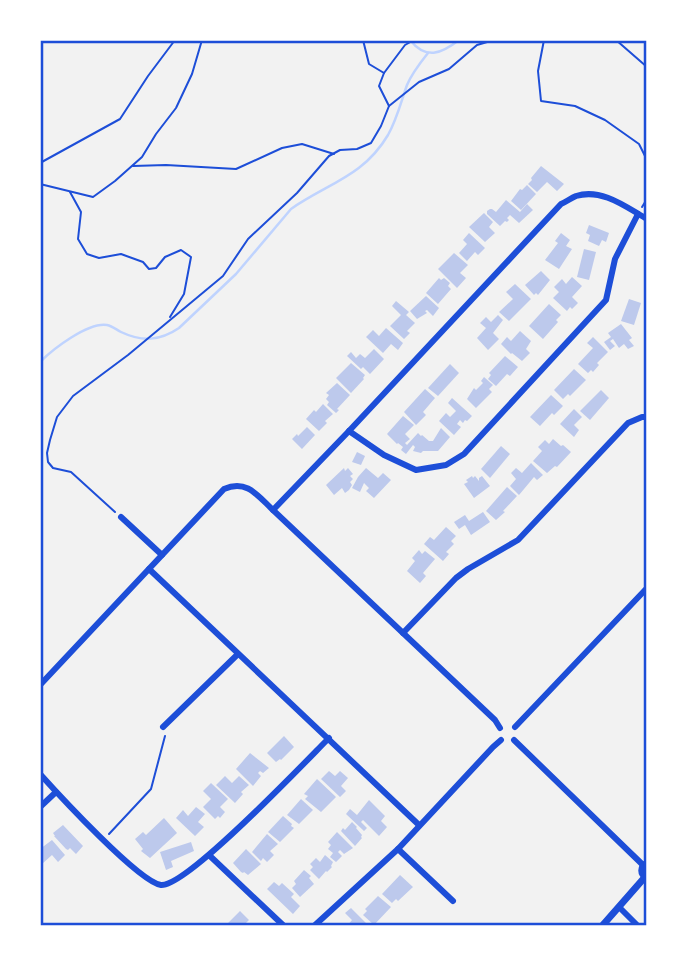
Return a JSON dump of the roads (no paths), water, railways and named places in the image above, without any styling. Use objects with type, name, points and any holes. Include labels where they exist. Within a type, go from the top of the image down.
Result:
[{"type":"street","points":[[273,510],[561,204],[578,196],[611,198],[647,219]]},
{"type":"street","points":[[349,431],[384,456],[416,470],[446,466],[464,454],[606,300],[615,259],[638,214]]},
{"type":"street","points":[[403,633],[456,578],[518,540],[628,423],[647,417]]},
{"type":"street","points":[[40,685],[224,489],[238,485],[249,488],[495,720],[507,725],[517,735],[514,740],[506,743],[501,740],[498,732],[507,725],[647,588]]},
{"type":"street","points":[[121,517],[162,555]]},
{"type":"street","points":[[149,569],[419,825]]},
{"type":"street","points":[[163,727],[238,654]]},
{"type":"street","points":[[40,774],[103,840],[129,863],[152,882],[169,884],[210,856],[329,738]]},
{"type":"street","points":[[314,926],[398,849],[501,740]]},
{"type":"street","points":[[514,740],[645,864],[642,873],[646,877],[602,926]]},
{"type":"street","points":[[40,807],[56,792]]},
{"type":"street","points":[[398,849],[453,901]]},
{"type":"street","points":[[210,856],[284,926]]},
{"type":"street","points":[[619,907],[638,926]]},
{"type":"waterway","points":[[410,40],[422,50],[434,53],[459,40]]},
{"type":"waterway","points":[[40,362],[71,338],[99,325],[144,339],[165,336],[179,328],[236,274],[291,209],[368,161],[388,135],[409,81],[428,53]]}]
